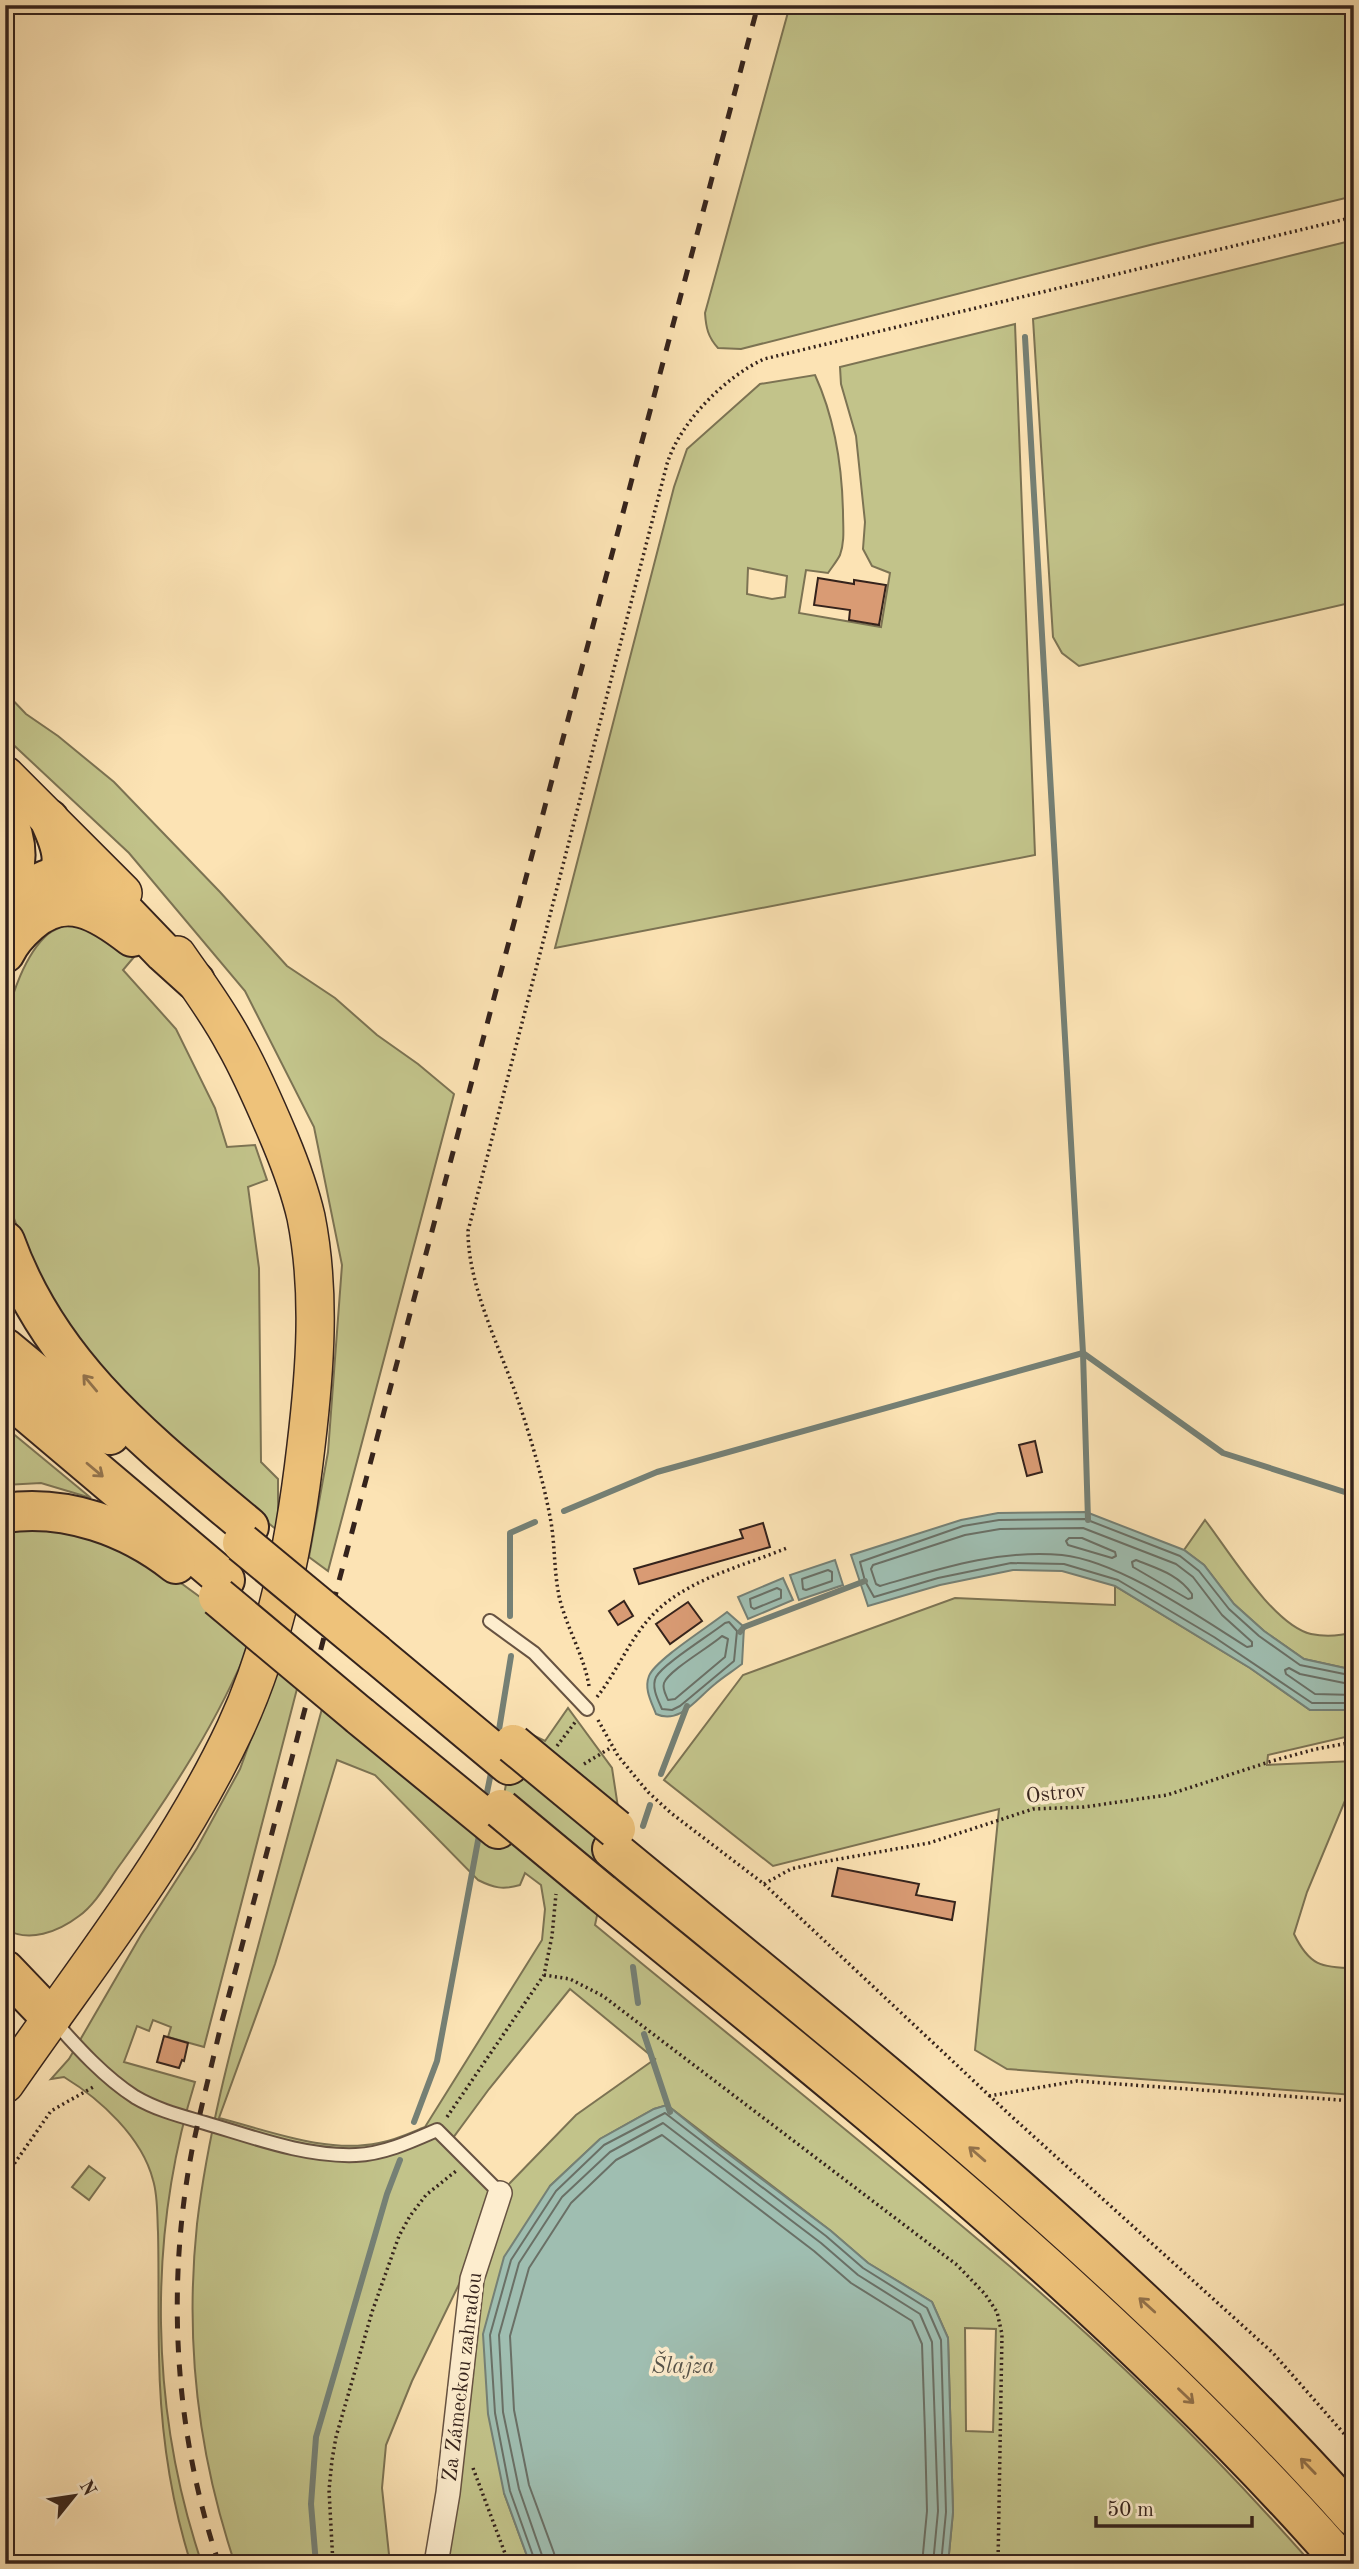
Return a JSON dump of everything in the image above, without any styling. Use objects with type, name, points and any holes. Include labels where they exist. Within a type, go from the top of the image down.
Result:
[{"type":"highway","points":[[5,816],[15,839],[16,857],[10,921]]},
{"type":"highway","points":[[10,921],[43,904],[65,872],[59,840],[49,819]]},
{"type":"highway","points":[[65,872],[92,878],[164,953],[195,981]]},
{"type":"highway","points":[[10,921],[56,907],[75,906],[111,921],[138,941]]},
{"type":"highway","points":[[5,1241],[28,1295],[48,1330],[97,1391],[245,1535]]},
{"type":"highway","points":[[5,1348],[245,1535],[614,1839],[769,1979],[961,2140],[1161,2318],[1239,2395],[1354,2516]]},
{"type":"highway","points":[[5,1394],[221,1588],[600,1902],[801,2056],[1065,2282],[1215,2424],[1344,2564]]},
{"type":"highway","points":[[5,1513],[56,1511],[111,1527],[221,1588]]},
{"type":"highway","points":[[5,1970],[51,2018]]},
{"type":"main road","points":[[5,775],[168,942],[235,1043],[289,1161],[305,1213],[312,1261],[314,1325],[313,1393],[290,1559],[265,1648],[235,1728],[177,1837],[150,1879],[5,2084]]},
{"type":"main road","points":[[5,806],[65,872],[138,941],[179,989],[220,1047],[239,1083],[258,1129],[280,1197],[292,1249],[299,1303],[308,1430]]},
{"type":"street","name":"Za Zámeckou zahradou","points":[[436,2564],[449,2493],[472,2279],[500,2193]]},
{"type":"lane","points":[[490,1621],[534,1653],[587,1709]]},
{"type":"lane","points":[[51,2018],[109,2077],[136,2097],[154,2106],[246,2135],[309,2150],[357,2155],[384,2150],[437,2130],[500,2193]]},
{"type":"path","points":[[587,1709],[590,1697],[587,1673],[569,1630],[559,1594],[543,1482],[472,1274],[468,1231],[667,464],[675,443],[691,421],[736,375],[764,359],[1354,217]]},
{"type":"path","points":[[554,1753],[565,1734],[609,1682],[650,1617],[668,1602],[714,1576],[787,1548]]},
{"type":"path","points":[[587,1709],[599,1722],[628,1771],[648,1792],[764,1884],[989,2096],[1273,2353],[1354,2445]]},
{"type":"path","name":"Ostrov","points":[[764,1884],[792,1869],[929,1843],[1033,1809],[1084,1807],[1167,1795],[1272,1761],[1354,1742]]},
{"type":"path","points":[[437,2130],[544,1975],[552,1936],[557,1884]]},
{"type":"path","points":[[544,1975],[570,1979],[603,1996],[957,2265],[985,2294],[997,2312],[1002,2334],[998,2564]]},
{"type":"path","points":[[5,2177],[51,2111],[109,2077]]},
{"type":"path","points":[[989,2096],[1077,2081],[1354,2101]]},
{"type":"path","points":[[333,2564],[329,2490],[332,2460],[336,2437],[372,2312],[399,2236],[410,2216],[426,2194],[469,2162]]},
{"type":"path","points":[[456,2424],[509,2564]]},
{"type":"green space","points":[[790,5],[1354,5],[1354,196],[741,349],[718,348],[708,332],[705,313]]},
{"type":"green space","points":[[1354,240],[1354,602],[1079,666],[1062,653],[1053,637],[1033,319]]},
{"type":"green space","points":[[1015,324],[1035,855],[555,948],[674,487],[687,449],[760,384],[815,375],[828,408],[839,459],[842,550],[828,573],[806,570],[799,613],[881,627],[890,573],[872,566],[863,549],[865,522],[856,436],[841,384],[840,367]],"holes":[[[748,568],[787,576],[785,597],[772,599],[747,594]]]},
{"type":"green space","points":[[5,692],[26,714],[58,736],[114,782],[287,966],[335,998],[377,1035],[454,1094],[328,1571],[309,1557],[328,1452],[342,1265],[314,1127],[245,991],[129,853],[5,737]]},
{"type":"green space","points":[[68,923],[111,936],[134,957],[123,970],[176,1029],[215,1108],[227,1147],[255,1145],[267,1180],[248,1187],[259,1268],[261,1462],[278,1479],[278,1531],[165,1438],[88,1364],[39,1286],[5,1194],[5,1025],[15,989],[32,953],[48,934]]},
{"type":"green space","points":[[5,1427],[91,1498],[41,1483],[5,1485]]},
{"type":"green space","points":[[1205,1520],[1253,1585],[1282,1617],[1311,1634],[1332,1636],[1354,1632],[1354,1670],[1304,1659],[1264,1631],[1234,1604],[1204,1565],[1184,1550]]},
{"type":"green space","points":[[39,1521],[152,1562],[200,1597],[251,1640],[224,1699],[193,1755],[97,1898],[85,1911],[62,1927],[43,1934],[24,1935],[5,1929],[5,1522]]},
{"type":"green space","points":[[1115,1586],[1250,1668],[1310,1710],[1354,1710],[1354,1735],[1268,1755],[1267,1765],[1354,1761],[1354,1779],[1307,1892],[1294,1934],[1305,1952],[1317,1963],[1354,1968],[1354,2095],[1007,2069],[975,2050],[999,1809],[773,1866],[664,1780],[743,1675],[955,1598],[1115,1605]]},
{"type":"green space","points":[[276,1670],[298,1685],[204,2047],[168,2037],[171,2027],[153,2020],[149,2031],[137,2026],[124,2062],[195,2082],[179,2141],[169,2201],[162,2262],[161,2324],[164,2385],[172,2446],[185,2506],[202,2564],[191,2564],[171,2487],[164,2435],[160,2382],[157,2212],[153,2180],[140,2149],[105,2108],[64,2077],[51,2079],[69,2059],[141,1935],[197,1848],[240,1769]]},
{"type":"green space","points":[[323,1705],[496,1841],[516,1727],[545,1741],[568,1708],[612,1768],[619,1814],[595,1925],[920,2191],[1065,2314],[1174,2418],[1245,2490],[1312,2564],[948,2564],[953,2512],[948,2338],[932,2302],[868,2263],[831,2231],[667,2105],[654,2109],[600,2139],[550,2186],[504,2493],[530,2564],[426,2564],[450,2436],[464,2274],[412,2381],[386,2445],[382,2488],[390,2564],[235,2564],[212,2481],[198,2396],[193,2310],[197,2224],[222,2086]],"holes":[[[337,1760],[375,1775],[478,1880],[503,1888],[520,1885],[525,1873],[541,1885],[545,1909],[542,1940],[425,2127],[391,2140],[359,2146],[299,2140],[219,2118],[275,1964]],[[570,1989],[655,2059],[576,2115],[506,2187],[453,2138]],[[965,2328],[996,2329],[993,2432],[966,2431]]]},
{"type":"green space","points":[[89,2166],[105,2178],[89,2200],[72,2187]]},
{"type":"water","points":[[1086,1512],[1184,1550],[1204,1565],[1234,1604],[1264,1631],[1304,1659],[1354,1670],[1354,1710],[1310,1710],[1250,1668],[1115,1586],[1062,1571],[1013,1570],[940,1585],[868,1606],[851,1555],[961,1520],[998,1513]]},
{"type":"water","points":[[835,1560],[843,1585],[799,1600],[790,1575]]},
{"type":"water","points":[[783,1578],[793,1600],[748,1619],[738,1597]]},
{"type":"water","points":[[727,1612],[744,1627],[742,1664],[680,1713],[673,1716],[656,1714],[647,1686],[653,1669]]},
{"type":"water","name":"Šlajza","points":[[667,2105],[831,2231],[868,2263],[932,2302],[948,2338],[953,2512],[948,2564],[530,2564],[504,2493],[488,2414],[483,2334],[504,2257],[550,2186],[600,2139],[654,2109]]},
{"type":"building","points":[[818,578],[854,584],[854,580],[886,585],[879,625],[849,620],[850,610],[814,605]]},
{"type":"building","points":[[1035,1441],[1042,1472],[1027,1476],[1019,1445]]},
{"type":"building","points":[[763,1523],[770,1547],[639,1584],[634,1569],[743,1538],[740,1530]]},
{"type":"building","points":[[624,1601],[633,1616],[618,1625],[609,1611]]},
{"type":"building","points":[[688,1602],[702,1621],[670,1644],[656,1624]]},
{"type":"building","points":[[838,1868],[919,1884],[916,1895],[955,1902],[952,1920],[832,1896]]},
{"type":"building","points":[[164,2036],[188,2043],[184,2061],[182,2060],[179,2068],[157,2062]]},
{"type":"waterway","points":[[1025,337],[1083,1353],[1088,1520]]},
{"type":"waterway","points":[[564,1511],[657,1472],[1083,1353],[1223,1453],[1354,1495]]},
{"type":"waterway","points":[[510,1616],[510,1533],[535,1522]]},
{"type":"waterway","points":[[740,1632],[744,1627],[865,1581]]},
{"type":"waterway","points":[[498,1736],[511,1656]]},
{"type":"waterway","points":[[661,1774],[687,1706]]},
{"type":"waterway","points":[[485,1802],[492,1768]]},
{"type":"waterway","points":[[643,1826],[650,1805]]},
{"type":"waterway","points":[[414,2122],[437,2061],[480,1830]]},
{"type":"waterway","points":[[633,1967],[638,2003]]},
{"type":"waterway","points":[[644,2034],[670,2112]]},
{"type":"waterway","points":[[316,2564],[311,2504],[316,2437],[387,2194],[400,2160]]},
{"type":"railway","points":[[219,2564],[192,2462],[179,2358],[179,2254],[192,2150],[222,2021],[758,5]]}]
